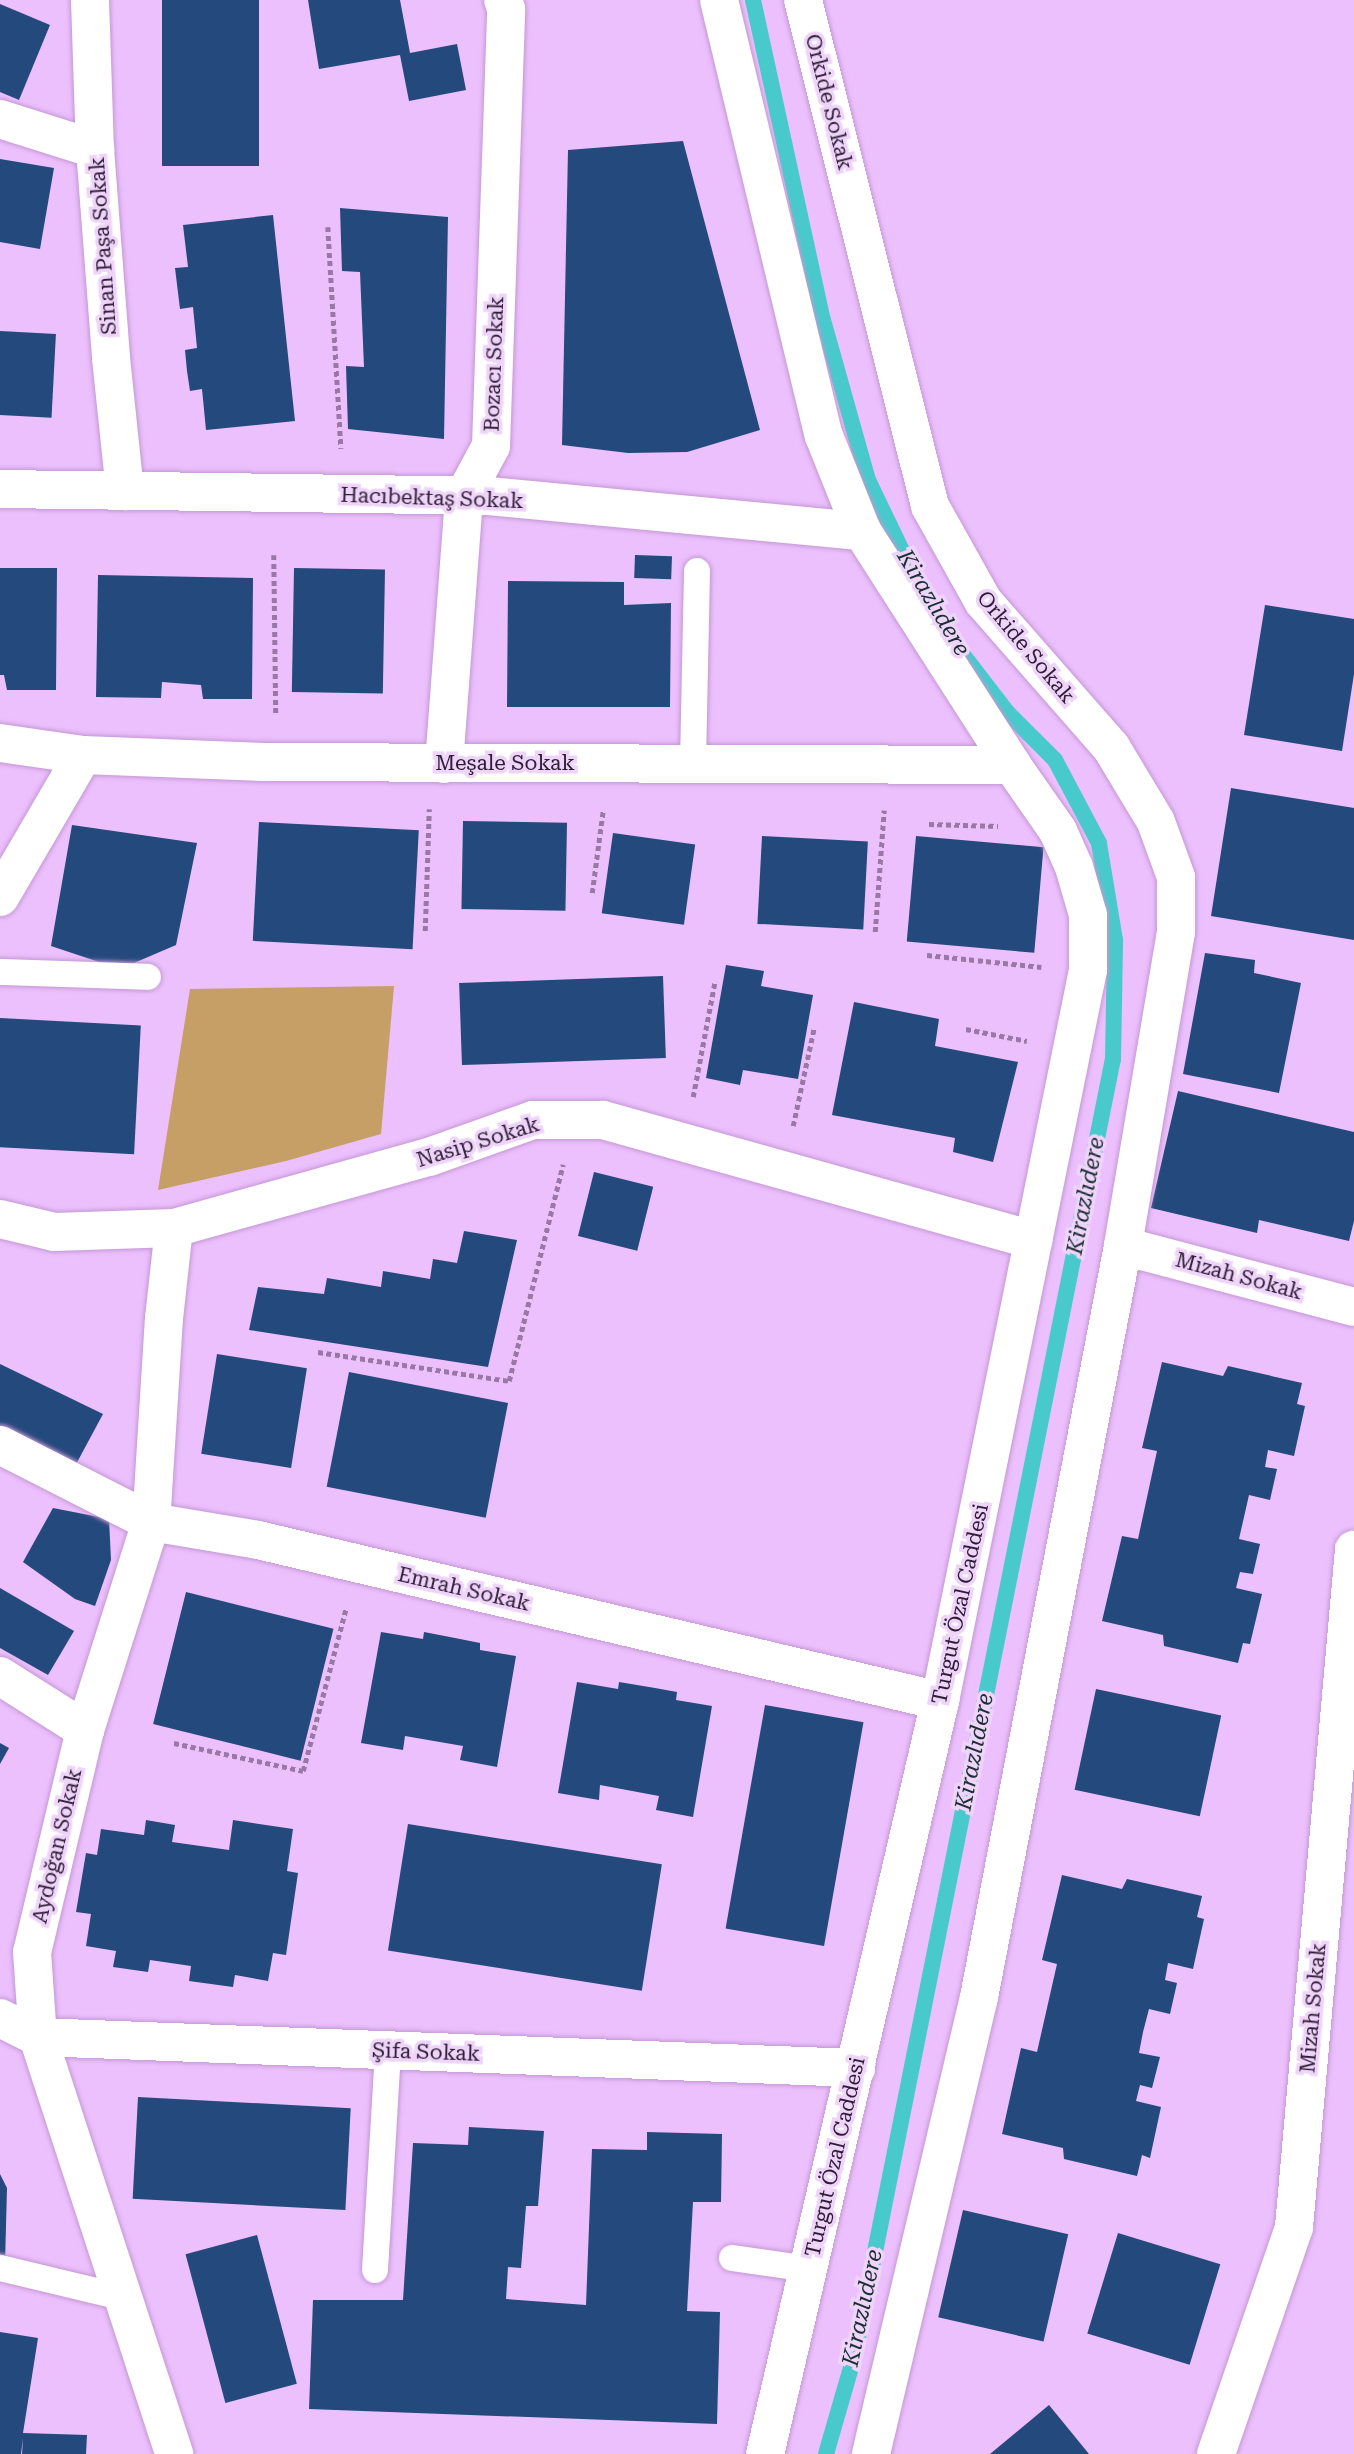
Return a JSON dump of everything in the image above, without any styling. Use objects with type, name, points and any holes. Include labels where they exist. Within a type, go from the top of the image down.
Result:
[{"type":"street","name":"Sinan Paşa Sokak","points":[[90,0],[96,149],[111,358],[125,491]]},
{"type":"street","name":"Bozacı Sokak","points":[[437,764],[464,496],[491,446],[506,9],[503,0]]},
{"type":"street","points":[[719,0],[824,436],[862,531],[1012,765]]},
{"type":"street","name":"Orkide Sokak","points":[[803,0],[930,506],[984,601],[1111,747],[1156,822],[1176,877],[1176,932],[1124,1246]]},
{"type":"street","points":[[0,119],[96,149]]},
{"type":"street","name":"Hacıbektaş Sokak","points":[[0,489],[464,496],[862,531]]},
{"type":"street","name":"Meşale Sokak","points":[[0,743],[83,755],[276,762],[1012,765]]},
{"type":"street","points":[[0,897],[83,755]]},
{"type":"street","name":"Turgut Özal Caddesi","points":[[765,2454],[940,1701],[1088,970],[1088,915],[1074,867],[1058,831],[1012,765]]},
{"type":"street","name":"Nasip Sokak","points":[[0,1219],[54,1231],[174,1228],[429,1157],[533,1120],[603,1120],[1034,1240]]},
{"type":"street","name":"Aydoğan Sokak","points":[[174,1228],[164,1318],[151,1522],[85,1730],[32,1952],[38,2036],[174,2454]]},
{"type":"street","points":[[872,2454],[979,1997],[1124,1246]]},
{"type":"street","name":"Mizah Sokak","points":[[1124,1246],[1354,1307]]},
{"type":"street","name":"Emrah Sokak","points":[[0,1445],[151,1522],[258,1540],[940,1701]]},
{"type":"street","name":"Mizah Sokak","points":[[1216,2454],[1294,2227],[1346,1727],[1354,1550]]},
{"type":"street","points":[[0,1676],[85,1730]]},
{"type":"street","name":"Şifa Sokak","points":[[0,2018],[38,2036],[856,2068]]},
{"type":"lane","points":[[694,763],[697,571]]},
{"type":"lane","points":[[0,972],[148,977]]},
{"type":"lane","points":[[375,2270],[388,2050]]},
{"type":"lane","points":[[732,2258],[809,2269]]},
{"type":"lane","points":[[0,2269],[121,2297]]},
{"type":"path","points":[[328,227],[344,495]]},
{"type":"path","points":[[274,555],[276,762]]},
{"type":"path","points":[[592,893],[610,763]]},
{"type":"path","points":[[425,931],[437,764]]},
{"type":"path","points":[[875,932],[888,764]]},
{"type":"path","points":[[927,955],[1088,970]]},
{"type":"path","points":[[684,1144],[715,981]]},
{"type":"path","points":[[783,1172],[814,1028]]},
{"type":"path","points":[[966,1029],[1073,1048]]},
{"type":"path","points":[[318,1352],[509,1381],[574,1120]]},
{"type":"path","points":[[174,1743],[303,1771],[356,1563]]},
{"type":"shaded area","points":[[394,986],[381,1134],[286,1161],[158,1190],[190,989]]},
{"type":"building","points":[[162,0],[259,0],[259,166],[162,166]]},
{"type":"building","points":[[308,0],[400,0],[410,53],[457,44],[466,90],[409,101],[400,55],[319,69]]},
{"type":"building","points":[[0,4],[50,25],[19,100],[0,92]]},
{"type":"building","points":[[683,141],[760,430],[687,452],[628,453],[562,445],[568,150]]},
{"type":"building","points":[[0,159],[54,168],[40,249],[0,242]]},
{"type":"building","points":[[340,208],[448,217],[444,439],[348,429],[346,366],[364,367],[360,272],[342,271]]},
{"type":"building","points":[[273,215],[295,421],[206,430],[202,389],[190,391],[187,371],[185,350],[197,348],[193,307],[180,309],[175,268],[188,267],[183,225]]},
{"type":"building","points":[[0,331],[56,334],[52,418],[0,415]]},
{"type":"building","points":[[635,555],[672,556],[671,579],[634,578]]},
{"type":"building","points":[[0,568],[57,568],[56,690],[7,690],[4,675],[0,675]]},
{"type":"building","points":[[294,568],[385,570],[383,694],[292,692]]},
{"type":"building","points":[[98,575],[253,578],[252,699],[203,699],[201,685],[162,682],[161,698],[96,697]]},
{"type":"building","points":[[508,581],[624,582],[624,605],[671,603],[670,707],[507,707]]},
{"type":"building","points":[[1265,605],[1354,619],[1354,674],[1342,751],[1244,735]]},
{"type":"building","points":[[1231,788],[1354,808],[1354,940],[1211,916]]},
{"type":"building","points":[[463,821],[567,823],[565,911],[461,909]]},
{"type":"building","points":[[259,822],[419,830],[413,949],[253,941]]},
{"type":"building","points":[[72,825],[197,843],[176,945],[120,969],[51,946]]},
{"type":"building","points":[[613,833],[695,845],[684,925],[602,913]]},
{"type":"building","points":[[762,836],[868,842],[863,929],[757,924]]},
{"type":"building","points":[[916,836],[1044,847],[1034,953],[907,942]]},
{"type":"building","points":[[1205,953],[1255,960],[1254,973],[1301,983],[1279,1093],[1183,1074]]},
{"type":"building","points":[[726,965],[764,971],[761,986],[813,995],[798,1079],[743,1070],[740,1085],[706,1078]]},
{"type":"building","points":[[663,976],[666,1058],[462,1065],[459,983]]},
{"type":"building","points":[[854,1002],[939,1019],[935,1046],[1018,1062],[993,1162],[953,1152],[955,1138],[832,1115]]},
{"type":"building","points":[[0,1018],[141,1025],[134,1154],[0,1147]]},
{"type":"building","points":[[1178,1091],[1354,1132],[1354,1221],[1349,1241],[1259,1220],[1257,1233],[1151,1208]]},
{"type":"building","points":[[594,1172],[653,1187],[637,1251],[578,1236]]},
{"type":"building","points":[[464,1231],[517,1240],[488,1367],[249,1330],[258,1287],[324,1294],[327,1278],[381,1287],[383,1271],[430,1279],[433,1259],[457,1263]]},
{"type":"building","points":[[217,1354],[307,1368],[291,1468],[201,1454]]},
{"type":"building","points":[[1162,1362],[1223,1376],[1228,1366],[1302,1383],[1297,1404],[1305,1406],[1294,1456],[1268,1450],[1265,1467],[1277,1469],[1270,1500],[1249,1495],[1239,1539],[1260,1544],[1253,1574],[1240,1572],[1236,1588],[1262,1594],[1250,1644],[1243,1643],[1238,1663],[1164,1646],[1163,1635],[1102,1621],[1122,1536],[1138,1539],[1157,1451],[1142,1448]]},
{"type":"building","points":[[0,1364],[103,1414],[74,1468],[0,1430]]},
{"type":"building","points":[[349,1372],[508,1403],[486,1518],[327,1487]]},
{"type":"building","points":[[53,1508],[109,1519],[111,1560],[95,1606],[75,1599],[23,1562]]},
{"type":"building","points":[[0,1588],[74,1631],[48,1675],[0,1648]]},
{"type":"building","points":[[186,1592],[333,1629],[301,1761],[153,1724]]},
{"type":"building","points":[[381,1632],[423,1639],[424,1632],[480,1643],[480,1650],[516,1656],[497,1767],[460,1760],[463,1746],[405,1736],[403,1750],[361,1743]]},
{"type":"building","points":[[577,1682],[618,1689],[619,1682],[655,1688],[677,1692],[676,1700],[712,1706],[693,1817],[656,1810],[659,1796],[600,1785],[599,1800],[558,1793]]},
{"type":"building","points":[[1096,1689],[1221,1716],[1200,1816],[1075,1790]]},
{"type":"building","points":[[765,1705],[863,1722],[824,1946],[726,1929]]},
{"type":"building","points":[[0,1743],[9,1748],[0,1764]]},
{"type":"building","points":[[146,1820],[175,1825],[172,1842],[229,1850],[233,1820],[293,1829],[287,1871],[298,1873],[286,1955],[273,1953],[268,1981],[235,1975],[233,1987],[189,1981],[191,1966],[150,1960],[148,1972],[113,1967],[116,1951],[86,1946],[91,1914],[76,1912],[86,1853],[97,1855],[101,1829],[144,1835]]},
{"type":"building","points":[[408,1824],[662,1864],[642,1991],[388,1950]]},
{"type":"building","points":[[1062,1875],[1122,1889],[1127,1879],[1202,1896],[1197,1917],[1204,1919],[1193,1969],[1168,1963],[1165,1980],[1177,1983],[1170,2014],[1149,2009],[1143,2032],[1139,2053],[1160,2057],[1152,2088],[1140,2085],[1136,2101],[1161,2107],[1150,2158],[1142,2155],[1137,2176],[1064,2159],[1063,2148],[1002,2134],[1021,2048],[1037,2052],[1057,1964],[1042,1960]]},
{"type":"building","points":[[138,2097],[351,2108],[345,2210],[133,2199]]},
{"type":"building","points":[[469,2127],[544,2131],[538,2206],[526,2206],[521,2268],[508,2267],[506,2299],[586,2305],[592,2149],[647,2150],[647,2132],[722,2134],[721,2202],[693,2202],[687,2311],[720,2312],[717,2424],[309,2409],[313,2300],[403,2300],[413,2143],[468,2145]]},
{"type":"building","points":[[0,2174],[7,2188],[5,2263],[0,2261]]},
{"type":"building","points":[[963,2210],[1068,2234],[1043,2341],[938,2317]]},
{"type":"building","points":[[1118,2233],[1220,2264],[1190,2365],[1087,2333]]},
{"type":"building","points":[[257,2235],[297,2384],[225,2403],[186,2254]]},
{"type":"building","points":[[0,2332],[38,2338],[23,2433],[87,2435],[86,2454],[22,2454],[23,2438],[21,2454],[0,2454]]},
{"type":"building","points":[[1049,2405],[1089,2454],[990,2454]]},
{"type":"waterway","name":"Kirazlıdere","points":[[753,0],[823,320],[868,480],[920,588]]},
{"type":"waterway","name":"Kirazlıdere","points":[[826,2454],[854,2357],[1113,1059],[1115,940],[1099,843],[1055,760],[1007,712],[960,651]]}]
